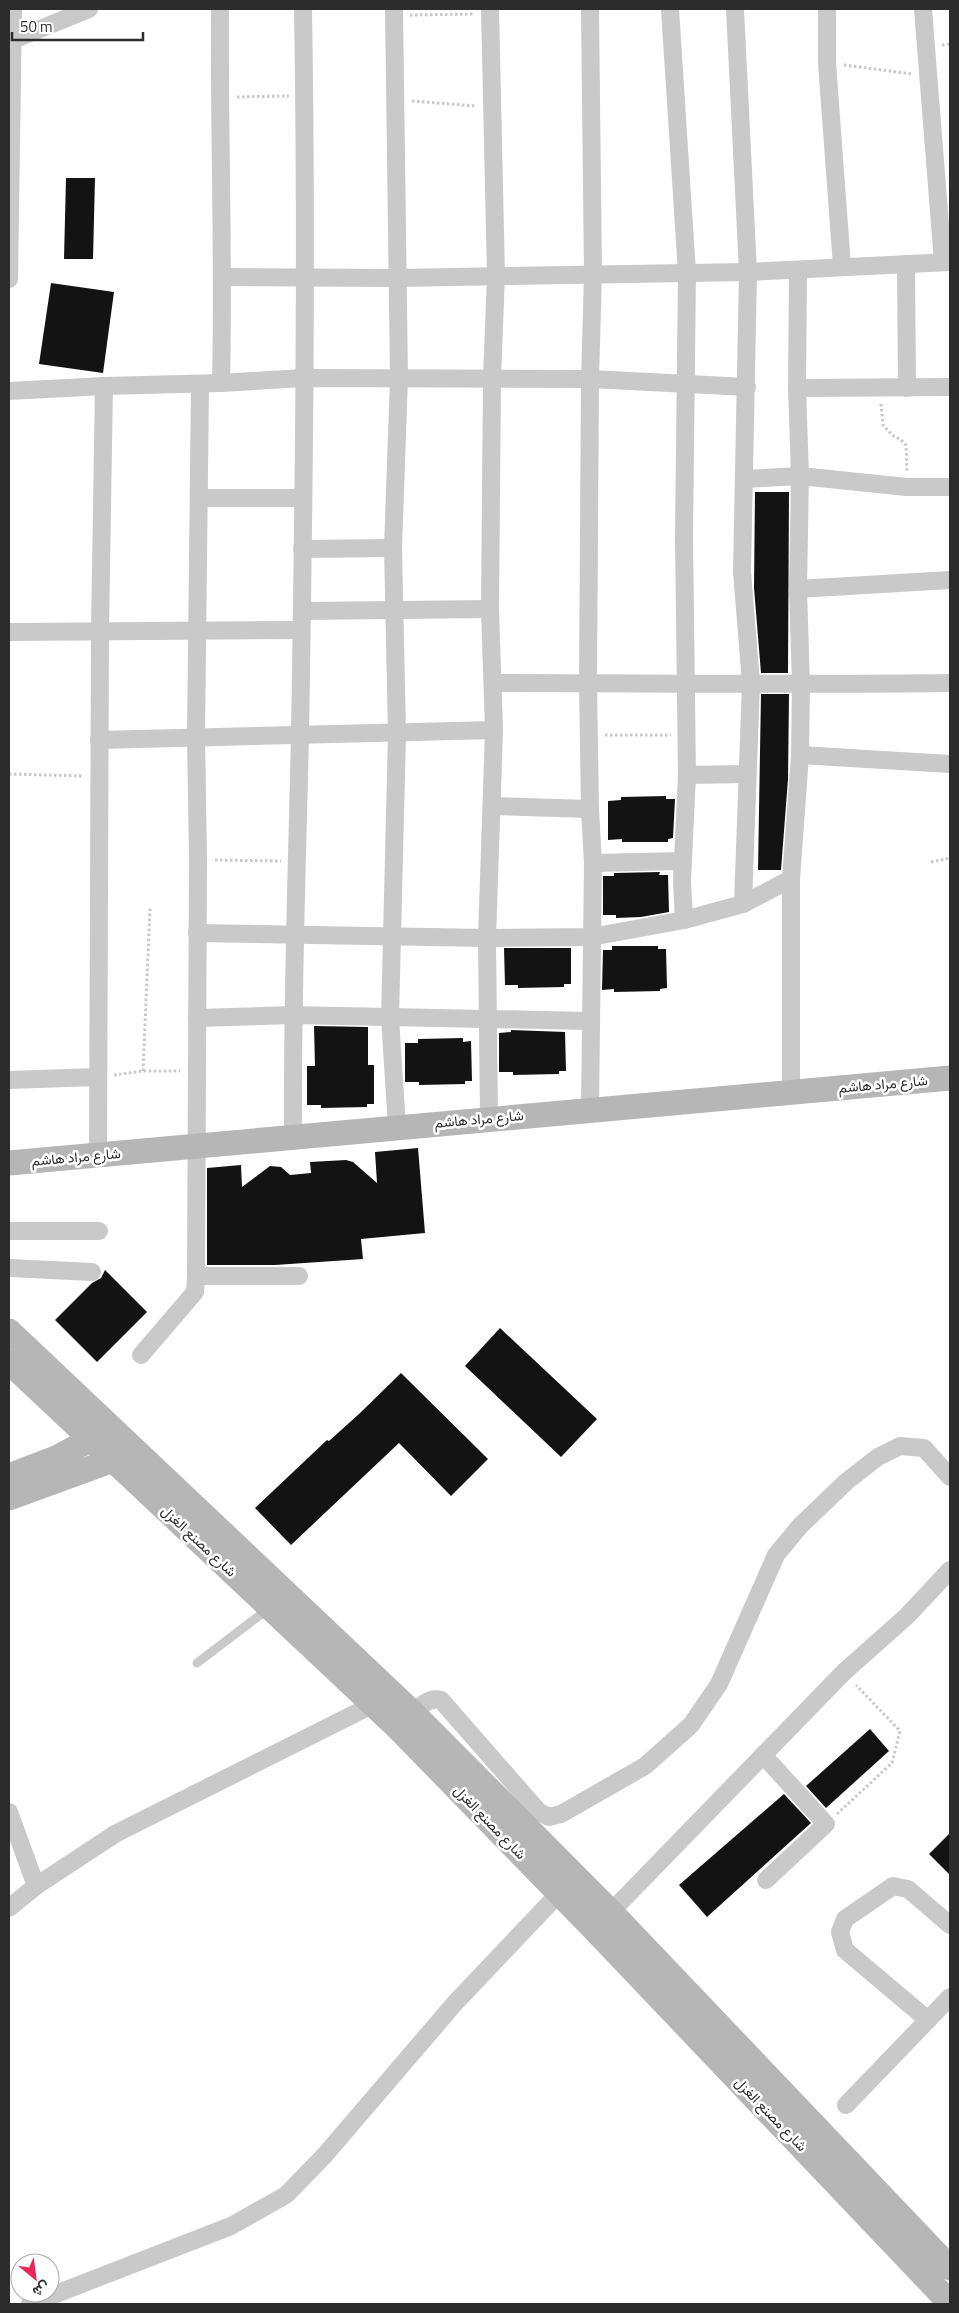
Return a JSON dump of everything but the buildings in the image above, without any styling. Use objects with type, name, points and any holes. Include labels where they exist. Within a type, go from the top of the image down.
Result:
[{"type":"street","points":[[9,279],[13,9]]},
{"type":"street","points":[[13,40],[88,9]]},
{"type":"street","points":[[220,9],[219,97],[224,277],[221,384]]},
{"type":"street","points":[[293,1137],[292,1015],[300,734],[300,630],[302,611],[304,96],[302,9]]},
{"type":"street","points":[[590,9],[593,274],[590,379],[588,683],[593,863],[590,1109]]},
{"type":"street","points":[[670,9],[687,273],[684,537],[687,775],[682,861],[684,920]]},
{"type":"street","points":[[735,9],[748,272],[742,572],[751,683],[743,904]]},
{"type":"street","points":[[827,9],[827,63],[842,266]]},
{"type":"street","points":[[224,277],[398,278],[748,272],[947,262],[923,9]]},
{"type":"street","points":[[489,1118],[487,938],[494,730],[494,682],[490,609],[492,378],[496,275],[490,11]]},
{"type":"street","points":[[394,12],[399,378],[393,548],[397,734],[390,1018],[397,1127]]},
{"type":"street","points":[[906,264],[907,388]]},
{"type":"street","points":[[791,1091],[792,879],[800,755],[801,685],[798,590],[800,476],[797,388],[798,270]]},
{"type":"street","points":[[9,391],[104,386],[221,384],[303,378],[590,379],[747,387]]},
{"type":"street","points":[[141,1354],[194,1292],[196,1276],[198,859],[196,736],[200,384]]},
{"type":"street","points":[[98,1154],[98,777],[104,386]]},
{"type":"street","points":[[797,388],[950,387]]},
{"type":"street","points":[[745,479],[800,476],[907,487],[950,487]]},
{"type":"street","points":[[200,498],[302,498]]},
{"type":"street","points":[[302,549],[393,548]]},
{"type":"street","points":[[798,590],[950,580]]},
{"type":"street","points":[[302,611],[490,609]]},
{"type":"street","points":[[9,632],[300,630]]},
{"type":"street","points":[[494,682],[686,685],[751,683],[801,685],[950,684]]},
{"type":"street","points":[[99,740],[196,736],[397,734],[494,730]]},
{"type":"street","points":[[800,755],[950,764]]},
{"type":"street","points":[[687,775],[747,774]]},
{"type":"street","points":[[492,806],[590,809]]},
{"type":"street","points":[[593,863],[682,861]]},
{"type":"street","points":[[197,933],[487,938],[591,937],[684,920],[743,904],[792,879]]},
{"type":"street","points":[[197,1018],[292,1015],[590,1021]]},
{"type":"street","points":[[9,1080],[98,1077]]},
{"type":"street","name":"شارع مراد هاشم","points":[[9,1163],[489,1118],[950,1078]]},
{"type":"street","points":[[9,1231],[99,1231]]},
{"type":"street","points":[[9,1268],[92,1272]]},
{"type":"street","points":[[196,1276],[299,1276]]},
{"type":"street","name":"شارع مصنع الغزل","points":[[9,1331],[137,1452],[279,1601]]},
{"type":"street","name":"شارع مصنع الغزل","points":[[9,1362],[111,1460],[279,1601],[407,1721],[950,2268]]},
{"type":"street","points":[[9,1498],[61,1467],[90,1440],[111,1427]]},
{"type":"street","points":[[407,1721],[428,1700],[435,1698],[441,1700],[539,1812],[549,1816],[561,1814],[645,1766],[691,1725],[719,1684],[776,1555],[800,1526],[847,1481],[878,1457],[900,1446],[924,1448],[950,1477]]},
{"type":"street","points":[[9,1476],[111,1460],[137,1452]]},
{"type":"street","points":[[603,1920],[844,1672],[907,1616],[950,1570]]},
{"type":"street","points":[[9,1908],[36,1886],[115,1834],[384,1699]]},
{"type":"street","points":[[763,1755],[826,1824],[766,1880]]},
{"type":"street","points":[[9,1812],[36,1886]]},
{"type":"street","points":[[30,2304],[232,2226],[286,2194],[324,2156],[455,2003],[567,1884]]},
{"type":"street","points":[[928,2020],[845,1950],[840,1932],[845,1919],[892,1886],[908,1889],[950,1925]]},
{"type":"street","name":"شارع مصنع الغزل","points":[[603,1920],[950,2304]]},
{"type":"street","points":[[846,2105],[950,1997]]},
{"type":"lane","points":[[197,1663],[279,1601]]},
{"type":"path","points":[[394,12],[490,11]]},
{"type":"path","points":[[827,63],[928,76]]},
{"type":"path","points":[[219,97],[304,96]]},
{"type":"path","points":[[394,99],[491,108]]},
{"type":"path","points":[[880,388],[883,426],[906,445],[907,487]]},
{"type":"path","points":[[590,734],[685,735]]},
{"type":"path","points":[[9,774],[98,777]]},
{"type":"path","points":[[931,862],[950,858]]},
{"type":"path","points":[[198,859],[296,861]]},
{"type":"path","points":[[143,1071],[150,908]]},
{"type":"path","points":[[98,1077],[143,1071],[196,1070]]},
{"type":"path","points":[[826,1824],[892,1763],[900,1731],[844,1672]]}]
